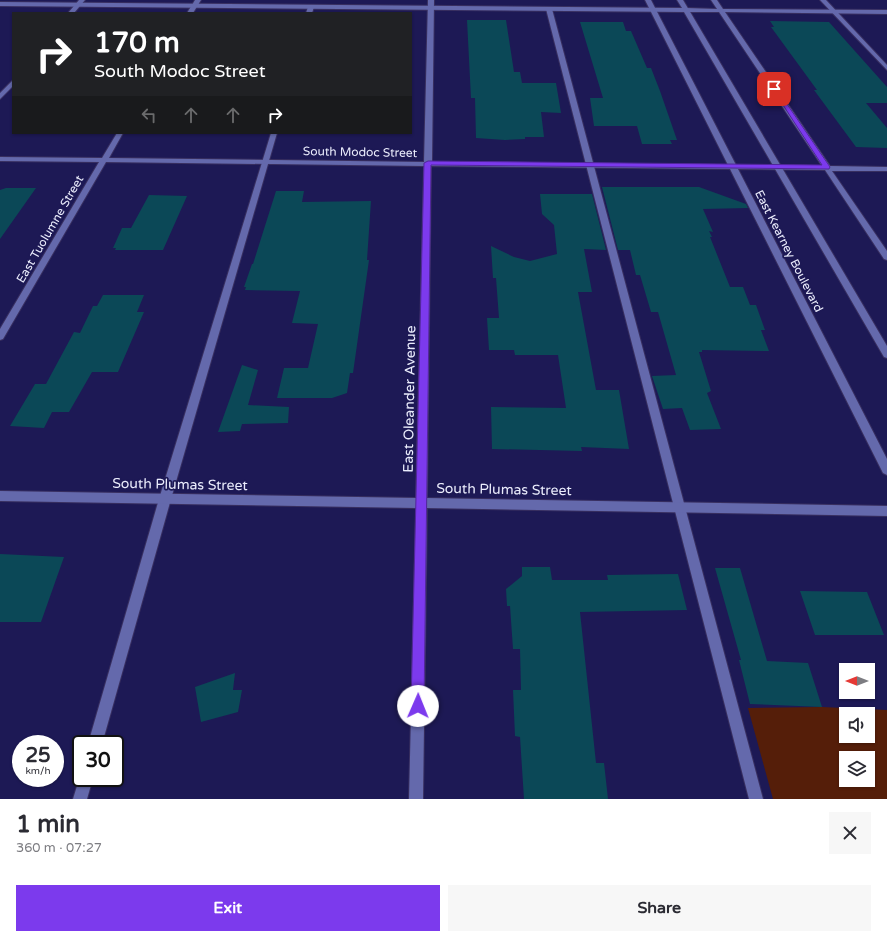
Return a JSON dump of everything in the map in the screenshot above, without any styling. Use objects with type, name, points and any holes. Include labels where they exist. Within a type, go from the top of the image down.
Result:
[{"type":"street","points":[[72,12],[82,0]]},
{"type":"street","points":[[191,12],[198,0]]},
{"type":"street","name":"East Kearney Boulevard","points":[[648,0],[887,470]]},
{"type":"street","points":[[680,0],[887,354]]},
{"type":"street","points":[[714,0],[887,257]]},
{"type":"street","points":[[823,0],[887,68]]},
{"type":"street","points":[[0,4],[311,7],[431,4],[549,9],[887,12]]},
{"type":"street","name":"East Oleander Avenue","points":[[416,799],[431,4]]},
{"type":"street","points":[[309,12],[311,7]]},
{"type":"street","points":[[549,9],[756,799]]},
{"type":"street","points":[[0,97],[12,83]]},
{"type":"street","name":"East Tuolumne Street","points":[[0,337],[119,134]]},
{"type":"street","points":[[99,735],[165,499],[274,134]]},
{"type":"street","name":"South Modoc Street","points":[[0,159],[887,168]]},
{"type":"street","name":"South Plumas Street","points":[[0,496],[887,511]]},
{"type":"street","points":[[80,799],[83,787]]},
{"type":"shaded area","points":[[748,708],[839,708],[839,743],[875,743],[875,709],[887,710],[887,799],[773,799]]},
{"type":"building","points":[[467,20],[506,20],[514,72],[520,72],[522,83],[556,83],[561,113],[541,112],[544,137],[525,137],[525,139],[505,140],[476,138],[475,98],[471,98]]},
{"type":"building","points":[[770,21],[829,22],[887,87],[887,103],[866,103],[887,128],[887,148],[856,147],[814,90],[817,90],[771,27],[774,27]]},
{"type":"building","points":[[580,22],[623,22],[626,31],[631,31],[647,68],[651,68],[660,91],[677,140],[670,140],[672,144],[642,144],[637,126],[594,126],[590,98],[603,98]]},
{"type":"building","points":[[602,187],[699,187],[746,204],[748,208],[703,209],[713,232],[709,231],[712,237],[710,237],[730,287],[743,287],[750,305],[756,305],[765,330],[761,330],[769,351],[702,350],[702,352],[699,352],[711,391],[707,393],[721,429],[690,430],[682,408],[663,409],[652,376],[676,375],[658,312],[651,312],[640,275],[636,275],[630,250],[618,250]]},
{"type":"building","points":[[6,188],[36,188],[0,239],[0,190]]},
{"type":"building","points":[[276,191],[304,191],[302,202],[371,201],[367,260],[369,260],[353,373],[350,373],[347,393],[332,398],[277,398],[284,368],[308,368],[318,324],[292,323],[300,291],[245,290],[246,287],[244,287],[253,264]]},
{"type":"building","points":[[540,194],[592,194],[606,250],[584,249],[592,292],[578,292],[596,390],[619,390],[629,449],[581,447],[582,451],[492,449],[491,407],[566,408],[558,355],[515,355],[514,350],[489,350],[487,318],[499,318],[496,278],[493,278],[491,246],[514,257],[530,261],[557,254],[554,225],[542,214]]},
{"type":"building","points":[[149,195],[187,196],[163,250],[115,250],[116,248],[113,248],[122,228],[131,228]]},
{"type":"building","points":[[103,295],[144,295],[137,312],[144,312],[118,372],[92,372],[69,412],[52,412],[44,428],[10,426],[35,384],[46,384],[74,332],[80,333],[93,306],[97,306]]},
{"type":"building","points":[[242,365],[258,370],[248,405],[289,407],[288,423],[242,424],[240,431],[218,432]]},
{"type":"building","points":[[0,554],[64,557],[41,622],[0,622]]},
{"type":"building","points":[[522,567],[550,567],[552,580],[608,580],[607,575],[678,574],[687,610],[580,612],[596,763],[604,763],[608,799],[524,799],[520,737],[515,736],[513,690],[521,690],[520,649],[513,649],[510,606],[507,606],[506,589],[522,576]]},
{"type":"building","points":[[715,568],[740,568],[767,661],[808,663],[822,707],[750,704],[739,660],[741,660]]},
{"type":"building","points":[[800,591],[867,592],[884,635],[815,635]]},
{"type":"building","points":[[235,673],[233,690],[242,690],[238,712],[201,722],[195,687]]},
{"type":"route","points":[[418,706],[428,163],[826,167],[774,89]]}]
